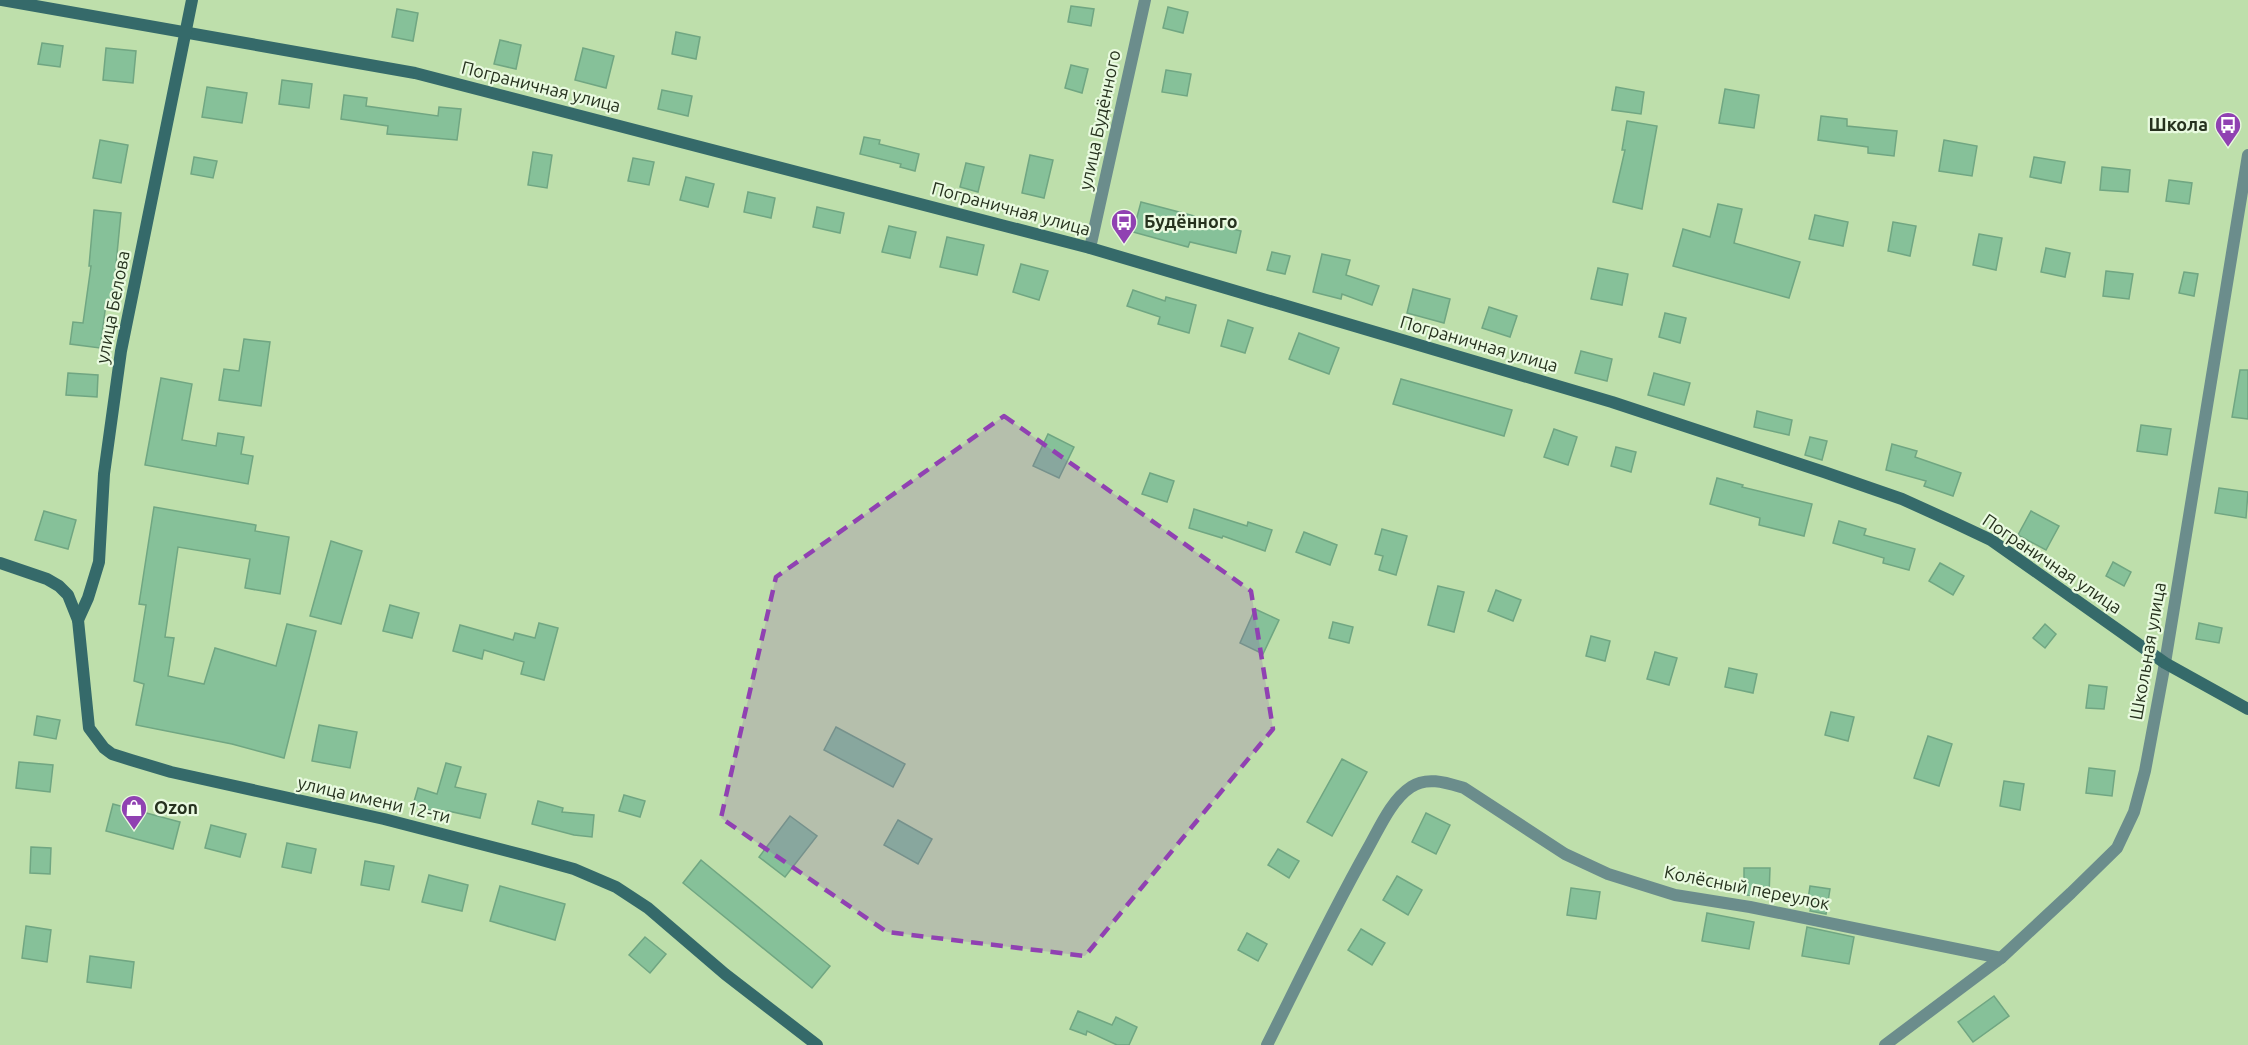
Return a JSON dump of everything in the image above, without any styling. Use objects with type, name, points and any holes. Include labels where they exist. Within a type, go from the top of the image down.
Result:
[{"type":"street","name":"Пограничная улица","points":[[2,0],[415,73],[1090,248],[1612,402],[1902,499],[1991,540],[2165,663],[2248,709]]},
{"type":"street","name":"улица Белова","points":[[78,620],[96,577],[99,562],[104,474],[121,351],[192,0]]},
{"type":"street","name":"улица Будённого","points":[[1090,248],[1144,0]]},
{"type":"street","name":"Школьная улица","points":[[1885,1045],[2001,958],[2117,848],[2134,812],[2145,771],[2165,663],[2248,155]]},
{"type":"street","name":"улица имени 12-ти","points":[[0,563],[47,579],[68,595],[78,620],[81,670],[89,728],[96,740],[112,754],[171,772],[384,819],[574,869],[616,887],[648,908],[725,974],[817,1045]]},
{"type":"street","name":"Колёсный переулок","points":[[1267,1045],[1340,897],[1383,822],[1401,794],[1414,785],[1428,781],[1446,782],[1464,788],[1565,854],[1608,874],[1675,895],[1750,907],[2001,958]]},
{"type":"highlighted area","points":[[1004,416],[1251,591],[1273,729],[1085,956],[887,932],[721,818],[776,577]]},
{"type":"building","points":[[1071,6],[1094,9],[1091,26],[1068,22]]},
{"type":"building","points":[[1168,7],[1188,12],[1183,33],[1163,28]]},
{"type":"building","points":[[397,9],[418,13],[413,41],[392,37]]},
{"type":"building","points":[[676,32],[700,37],[696,59],[672,54]]},
{"type":"building","points":[[500,40],[521,45],[516,69],[494,64]]},
{"type":"building","points":[[42,43],[63,46],[60,67],[38,64]]},
{"type":"building","points":[[106,48],[136,51],[133,83],[103,80]]},
{"type":"building","points":[[583,48],[614,56],[606,88],[575,80]]},
{"type":"building","points":[[1071,65],[1088,69],[1082,93],[1065,88]]},
{"type":"building","points":[[1166,70],[1191,74],[1187,96],[1162,92]]},
{"type":"building","points":[[282,80],[312,84],[309,108],[279,104]]},
{"type":"building","points":[[207,87],[247,93],[242,123],[202,117]]},
{"type":"building","points":[[1616,87],[1644,92],[1641,114],[1612,110]]},
{"type":"building","points":[[1725,89],[1759,95],[1754,128],[1719,123]]},
{"type":"building","points":[[662,90],[692,96],[688,116],[658,109]]},
{"type":"building","points":[[344,95],[367,98],[366,106],[438,116],[439,107],[461,109],[457,140],[387,134],[388,126],[341,119]]},
{"type":"building","points":[[1821,116],[1847,119],[1847,126],[1897,131],[1894,156],[1868,153],[1868,147],[1818,140]]},
{"type":"building","points":[[1627,121],[1657,126],[1642,209],[1613,202],[1625,150],[1622,150]]},
{"type":"building","points":[[864,137],[880,140],[879,144],[919,154],[915,171],[900,167],[901,164],[860,154]]},
{"type":"building","points":[[100,140],[128,145],[121,183],[93,178]]},
{"type":"building","points":[[1944,140],[1977,146],[1972,176],[1939,171]]},
{"type":"building","points":[[533,152],[552,155],[547,188],[528,185]]},
{"type":"building","points":[[1030,155],[1053,160],[1044,198],[1022,193]]},
{"type":"building","points":[[194,157],[217,161],[213,178],[191,174]]},
{"type":"building","points":[[2034,157],[2065,162],[2061,183],[2030,177]]},
{"type":"building","points":[[633,158],[654,162],[649,185],[628,181]]},
{"type":"building","points":[[966,163],[984,167],[978,192],[960,187]]},
{"type":"building","points":[[2102,167],[2130,170],[2128,192],[2100,190]]},
{"type":"building","points":[[686,177],[714,184],[708,207],[680,200]]},
{"type":"building","points":[[2169,180],[2192,183],[2189,204],[2166,201]]},
{"type":"building","points":[[748,192],[775,198],[771,218],[744,212]]},
{"type":"building","points":[[1141,202],[1241,231],[1236,253],[1190,242],[1188,247],[1133,232]]},
{"type":"building","points":[[1718,204],[1742,209],[1734,243],[1800,262],[1789,298],[1673,266],[1683,229],[1710,237]]},
{"type":"building","points":[[817,207],[844,213],[840,233],[813,227]]},
{"type":"building","points":[[94,210],[121,213],[112,305],[106,304],[100,348],[70,344],[73,322],[83,323],[91,266],[89,266]]},
{"type":"building","points":[[1815,215],[1848,222],[1843,246],[1809,239]]},
{"type":"building","points":[[1893,222],[1916,226],[1910,256],[1888,251]]},
{"type":"building","points":[[889,226],[916,232],[910,258],[882,252]]},
{"type":"building","points":[[1979,234],[2002,238],[1996,270],[1973,265]]},
{"type":"building","points":[[947,237],[984,245],[977,275],[940,267]]},
{"type":"building","points":[[2046,248],[2070,253],[2065,277],[2041,272]]},
{"type":"building","points":[[1272,252],[1290,256],[1285,274],[1267,270]]},
{"type":"building","points":[[1322,254],[1350,260],[1346,275],[1379,286],[1372,305],[1342,294],[1341,299],[1313,292]]},
{"type":"building","points":[[1021,264],[1048,271],[1039,300],[1013,292]]},
{"type":"building","points":[[1598,268],[1628,274],[1622,305],[1591,299]]},
{"type":"building","points":[[2106,271],[2133,274],[2129,299],[2103,296]]},
{"type":"building","points":[[2184,272],[2198,274],[2194,296],[2179,293]]},
{"type":"building","points":[[1413,289],[1450,299],[1444,323],[1407,313]]},
{"type":"building","points":[[1133,290],[1165,301],[1166,297],[1196,305],[1189,333],[1158,324],[1160,317],[1127,306]]},
{"type":"building","points":[[1489,307],[1517,316],[1510,337],[1482,328]]},
{"type":"building","points":[[1665,313],[1686,318],[1680,343],[1659,337]]},
{"type":"building","points":[[1228,320],[1253,328],[1245,353],[1221,346]]},
{"type":"building","points":[[1299,333],[1339,348],[1329,374],[1289,359]]},
{"type":"building","points":[[244,339],[270,342],[261,406],[219,400],[224,369],[239,371]]},
{"type":"building","points":[[1581,351],[1612,359],[1607,381],[1575,373]]},
{"type":"building","points":[[2240,370],[2248,370],[2248,419],[2232,417]]},
{"type":"building","points":[[68,373],[98,375],[97,397],[66,395]]},
{"type":"building","points":[[1654,373],[1690,383],[1684,405],[1648,395]]},
{"type":"building","points":[[161,378],[192,384],[182,440],[216,446],[218,433],[244,437],[241,454],[253,456],[248,484],[145,465]]},
{"type":"building","points":[[1401,379],[1512,410],[1504,436],[1393,404]]},
{"type":"building","points":[[1757,411],[1792,420],[1789,435],[1754,427]]},
{"type":"building","points":[[2141,425],[2171,429],[2167,455],[2137,451]]},
{"type":"building","points":[[1554,429],[1577,437],[1568,465],[1544,457]]},
{"type":"building","points":[[1048,434],[1074,447],[1059,478],[1033,466]]},
{"type":"building","points":[[1810,437],[1827,441],[1822,460],[1805,455]]},
{"type":"building","points":[[1892,444],[1917,451],[1915,457],[1961,473],[1953,496],[1924,486],[1926,481],[1886,470]]},
{"type":"building","points":[[1616,447],[1636,452],[1631,472],[1611,466]]},
{"type":"building","points":[[1150,473],[1174,481],[1167,502],[1142,494]]},
{"type":"building","points":[[1717,478],[1743,485],[1742,487],[1812,504],[1804,536],[1759,525],[1760,518],[1710,504]]},
{"type":"building","points":[[2219,488],[2248,492],[2246,518],[2215,513]]},
{"type":"building","points":[[154,507],[256,525],[255,531],[289,537],[280,594],[245,588],[250,559],[178,547],[165,637],[174,638],[168,676],[204,684],[215,648],[276,666],[287,624],[316,631],[284,758],[232,744],[136,725],[144,684],[134,681],[146,605],[139,604]]},
{"type":"building","points":[[1194,509],[1247,526],[1248,522],[1272,530],[1265,551],[1223,536],[1222,538],[1189,528]]},
{"type":"building","points":[[44,511],[76,520],[68,549],[35,540]]},
{"type":"building","points":[[2031,511],[2059,526],[2046,550],[2018,535]]},
{"type":"building","points":[[1839,521],[1866,529],[1864,535],[1915,549],[1909,570],[1883,563],[1884,558],[1833,543]]},
{"type":"building","points":[[1382,529],[1407,536],[1396,575],[1379,570],[1383,556],[1375,554]]},
{"type":"building","points":[[1304,532],[1337,545],[1330,565],[1296,552]]},
{"type":"building","points":[[331,541],[362,551],[341,624],[310,616]]},
{"type":"building","points":[[2113,562],[2131,572],[2124,586],[2106,576]]},
{"type":"building","points":[[1940,563],[1964,576],[1953,595],[1929,581]]},
{"type":"building","points":[[1438,586],[1464,592],[1454,632],[1428,625]]},
{"type":"building","points":[[1496,590],[1521,600],[1513,621],[1488,611]]},
{"type":"building","points":[[390,605],[419,613],[412,638],[383,631]]},
{"type":"building","points":[[1255,609],[1279,620],[1263,654],[1240,643]]},
{"type":"building","points":[[1333,622],[1353,627],[1349,643],[1329,638]]},
{"type":"building","points":[[539,623],[558,628],[544,680],[521,674],[524,662],[484,650],[482,659],[453,651],[460,625],[513,640],[515,633],[535,638]]},
{"type":"building","points":[[2199,623],[2222,628],[2219,643],[2196,639]]},
{"type":"building","points":[[2045,624],[2056,634],[2045,648],[2033,638]]},
{"type":"building","points":[[1591,636],[1610,641],[1605,661],[1586,656]]},
{"type":"building","points":[[1655,652],[1677,658],[1669,685],[1647,679]]},
{"type":"building","points":[[1729,668],[1757,674],[1753,693],[1725,687]]},
{"type":"building","points":[[2089,685],[2107,687],[2104,709],[2086,708]]},
{"type":"building","points":[[1831,712],[1854,717],[1848,741],[1825,735]]},
{"type":"building","points":[[37,716],[60,720],[56,739],[34,735]]},
{"type":"building","points":[[319,725],[357,732],[350,768],[312,761]]},
{"type":"building","points":[[836,727],[905,764],[893,787],[824,750]]},
{"type":"building","points":[[1928,736],[1952,744],[1939,786],[1914,778]]},
{"type":"building","points":[[1342,759],[1367,772],[1332,836],[1307,822]]},
{"type":"building","points":[[19,762],[53,765],[50,792],[16,788]]},
{"type":"building","points":[[446,763],[461,767],[455,787],[486,794],[480,818],[448,811],[447,815],[413,805],[418,788],[437,794]]},
{"type":"building","points":[[2089,768],[2115,771],[2112,796],[2086,793]]},
{"type":"building","points":[[2004,781],[2024,784],[2020,810],[2000,806]]},
{"type":"building","points":[[624,795],[645,801],[640,817],[619,811]]},
{"type":"building","points":[[538,801],[563,808],[562,812],[594,815],[592,837],[574,835],[532,824]]},
{"type":"building","points":[[113,804],[180,822],[173,849],[106,831]]},
{"type":"building","points":[[1426,813],[1450,825],[1436,854],[1412,842]]},
{"type":"building","points":[[790,816],[817,836],[785,877],[759,857]]},
{"type":"building","points":[[898,820],[932,839],[918,864],[884,845]]},
{"type":"building","points":[[211,825],[246,834],[240,857],[205,848]]},
{"type":"building","points":[[287,843],[316,849],[311,873],[282,867]]},
{"type":"building","points":[[31,847],[51,848],[50,874],[30,873]]},
{"type":"building","points":[[1278,849],[1299,861],[1289,878],[1268,865]]},
{"type":"building","points":[[701,860],[830,966],[812,988],[683,883]]},
{"type":"building","points":[[365,861],[394,866],[389,890],[361,885]]},
{"type":"building","points":[[1744,868],[1770,868],[1769,896],[1744,895]]},
{"type":"building","points":[[429,875],[468,885],[462,911],[422,902]]},
{"type":"building","points":[[1397,876],[1422,890],[1408,915],[1383,900]]},
{"type":"building","points":[[500,886],[565,904],[555,940],[490,921]]},
{"type":"building","points":[[1810,886],[1830,889],[1826,914],[1810,911],[1811,908],[1807,907]]},
{"type":"building","points":[[1571,888],[1600,892],[1596,919],[1567,915]]},
{"type":"building","points":[[1707,913],[1754,922],[1749,949],[1702,941]]},
{"type":"building","points":[[26,926],[51,930],[47,962],[22,958]]},
{"type":"building","points":[[1807,927],[1854,937],[1849,964],[1802,956]]},
{"type":"building","points":[[1361,929],[1385,943],[1372,965],[1348,950]]},
{"type":"building","points":[[1247,933],[1267,944],[1258,961],[1238,950]]},
{"type":"building","points":[[645,937],[666,954],[650,973],[629,955]]},
{"type":"building","points":[[90,956],[134,962],[131,988],[87,982]]},
{"type":"building","points":[[1994,996],[2009,1016],[1973,1042],[1958,1022]]},
{"type":"building","points":[[1078,1011],[1112,1025],[1116,1017],[1137,1027],[1129,1045],[1117,1045],[1087,1031],[1086,1035],[1070,1029]]},
{"type":"place","name":"Школа","points":[[2228,148]]},
{"type":"place","name":"Будённого","points":[[1124,245]]},
{"type":"place","name":"Ozon","points":[[134,831]]}]
